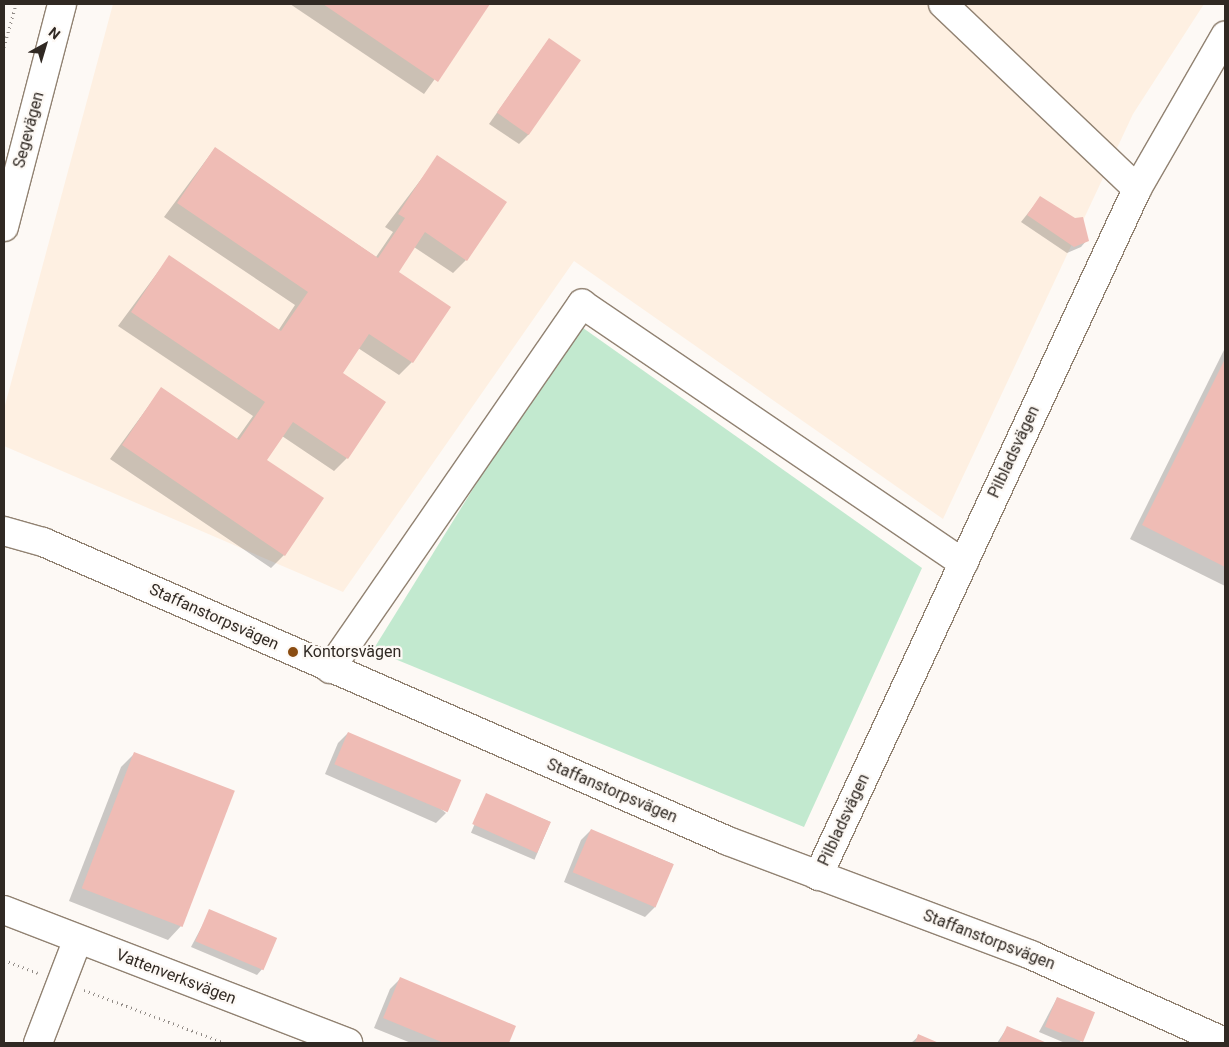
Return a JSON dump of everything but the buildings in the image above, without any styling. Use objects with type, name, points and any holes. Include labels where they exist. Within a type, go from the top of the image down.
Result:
[{"type":"street","name":"Segevägen","points":[[4,227],[62,4]]},
{"type":"street","points":[[943,4],[1136,189]]},
{"type":"street","name":"Pilbladsvägen","points":[[818,876],[1136,189],[1225,36]]},
{"type":"street","points":[[330,668],[582,304],[963,563]]},
{"type":"street","name":"Staffanstorpsvägen","points":[[4,531],[43,542],[330,668],[818,876],[1031,955],[1225,1042]]},
{"type":"street","name":"Vattenverksvägen","points":[[4,910],[348,1043]]},
{"type":"street","points":[[38,1043],[78,939]]},
{"type":"path","points":[[4,47],[16,4]]},
{"type":"path","points":[[4,960],[225,1043]]},
{"type":"shaded area","points":[[113,4],[1204,4],[1133,114],[943,519],[574,261],[343,592],[4,446],[4,409]]},
{"type":"green space","points":[[576,323],[922,568],[804,827],[373,650]]},
{"type":"place","name":"Kontorsvägen","points":[[293,652]]}]
